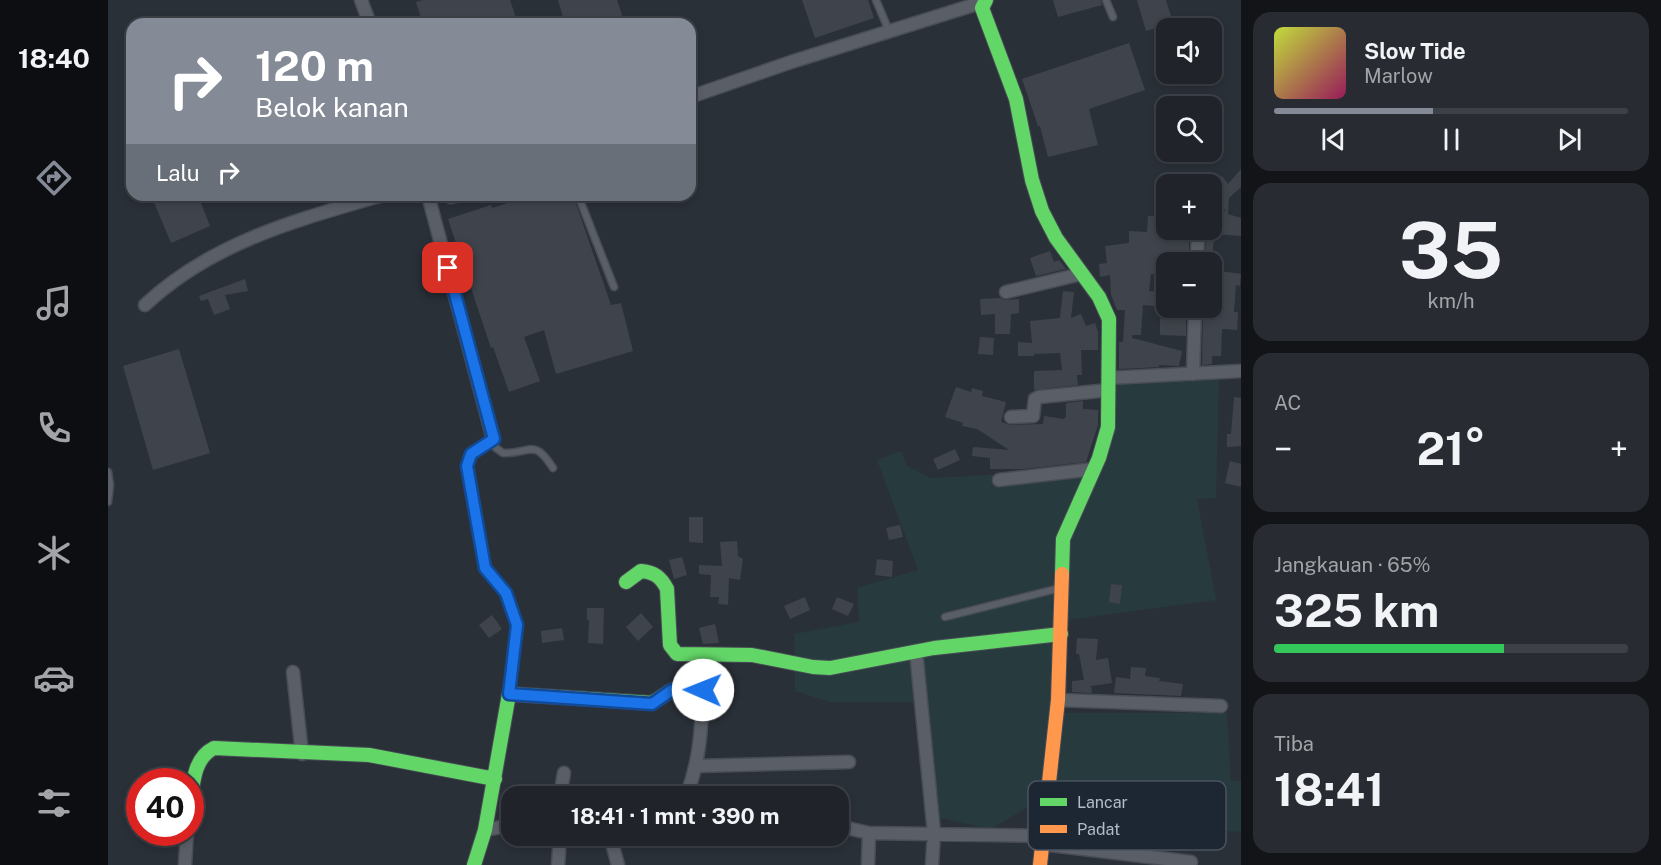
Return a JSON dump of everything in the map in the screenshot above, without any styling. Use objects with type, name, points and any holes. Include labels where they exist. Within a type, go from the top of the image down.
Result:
[{"type":"street","points":[[361,0],[368,18]]},
{"type":"street","points":[[696,96],[985,1],[984,13],[1016,98],[1033,189],[1050,228],[1107,314],[1108,427],[1094,469],[1063,539],[1058,700],[1049,781]]},
{"type":"street","points":[[145,305],[178,276],[224,249],[298,219],[362,201]]},
{"type":"street","points":[[430,201],[494,439]]},
{"type":"street","points":[[1006,292],[1081,274]]},
{"type":"street","points":[[1193,374],[1196,318]]},
{"type":"street","points":[[1011,417],[1033,416],[1035,399],[1039,397],[1109,384],[1241,371]]},
{"type":"street","points":[[999,480],[1094,469]]},
{"type":"street","points":[[626,582],[641,571],[658,575],[664,581],[667,589],[670,645],[677,654],[768,656],[819,669],[1003,638],[1061,634]]},
{"type":"street","points":[[916,651],[934,833],[932,865]]},
{"type":"street","points":[[689,786],[696,766],[703,690],[699,656]]},
{"type":"street","points":[[293,672],[302,754]]},
{"type":"street","points":[[474,865],[485,830],[509,694],[652,704],[672,690],[703,690]]},
{"type":"street","points":[[1058,700],[1221,706]]},
{"type":"street","points":[[198,768],[207,750],[219,748],[369,756],[495,779]]},
{"type":"street","points":[[696,766],[849,762]]},
{"type":"street","points":[[562,786],[564,773]]},
{"type":"street","points":[[485,830],[501,827]]},
{"type":"street","points":[[849,828],[869,833],[934,833],[1028,839]]},
{"type":"street","points":[[868,865],[869,833]]},
{"type":"street","points":[[184,865],[186,846]]},
{"type":"street","points":[[558,865],[559,846]]},
{"type":"street","points":[[613,846],[618,865]]},
{"type":"street","points":[[1040,865],[1042,850]]},
{"type":"street","points":[[1110,850],[1191,862]]},
{"type":"lane","points":[[876,0],[889,31]]},
{"type":"lane","points":[[1106,0],[1113,17]]},
{"type":"lane","points":[[580,201],[614,287]]},
{"type":"lane","points":[[509,694],[517,625],[506,593],[485,568],[467,466],[471,454],[494,439],[496,448],[503,453],[526,448],[537,449],[543,453],[553,468]]},
{"type":"lane","points":[[108,472],[110,494],[108,502]]},
{"type":"lane","points":[[945,617],[1061,588]]},
{"type":"green space","points":[[1219,378],[1216,498],[1197,499],[1216,600],[1066,620],[1058,713],[1227,713],[1231,781],[1241,781],[1241,832],[1226,831],[1226,781],[1028,781],[1028,807],[991,829],[936,817],[916,702],[830,702],[795,691],[794,634],[859,622],[857,588],[918,570],[877,460],[901,451],[907,466],[931,478],[1104,469],[1116,384]]},
{"type":"building","points":[[423,0],[510,0],[516,18],[421,18],[416,2]]},
{"type":"building","points":[[558,0],[617,0],[623,18],[563,18]]},
{"type":"building","points":[[802,0],[868,0],[874,18],[815,38]]},
{"type":"building","points":[[1053,0],[1101,0],[1102,5],[1058,17]]},
{"type":"building","points":[[1137,0],[1166,0],[1171,18],[1156,18],[1156,28],[1146,31]]},
{"type":"building","points":[[1129,43],[1145,90],[1089,109],[1098,145],[1048,157],[1040,126],[1038,126],[1022,79]]},
{"type":"building","points":[[1241,169],[1241,187],[1229,198],[1228,214],[1241,218],[1241,236],[1222,235],[1222,210],[1226,211],[1222,206],[1222,176],[1228,184]]},
{"type":"building","points":[[154,201],[200,201],[210,226],[171,243]]},
{"type":"building","points":[[514,201],[575,201],[611,305],[621,303],[633,351],[556,374],[544,330],[524,337],[540,381],[509,392],[493,347],[491,348],[448,219],[491,205],[492,208]]},
{"type":"building","points":[[1148,216],[1156,216],[1156,240],[1189,240],[1189,252],[1156,252],[1156,274],[1151,274],[1149,291],[1156,291],[1156,306],[1143,305],[1141,335],[1132,335],[1132,338],[1182,351],[1179,366],[1159,365],[1159,367],[1119,369],[1119,342],[1123,342],[1125,310],[1117,310],[1111,295],[1110,275],[1100,277],[1099,264],[1107,263],[1105,246],[1129,243],[1129,231],[1147,232]]},
{"type":"building","points":[[1206,240],[1214,240],[1212,252],[1205,252]]},
{"type":"building","points":[[1050,251],[1054,262],[1059,260],[1066,269],[1036,276],[1030,258]]},
{"type":"building","points":[[1222,271],[1241,274],[1240,286],[1236,285],[1234,312],[1238,312],[1237,330],[1222,329],[1221,356],[1212,356],[1212,364],[1202,365],[1203,318],[1222,318]]},
{"type":"building","points":[[245,279],[248,291],[225,295],[230,309],[214,315],[208,299],[201,301],[199,296]]},
{"type":"building","points":[[1063,291],[1074,292],[1071,318],[1081,314],[1086,326],[1095,323],[1098,332],[1098,350],[1081,350],[1082,375],[1077,375],[1078,385],[1034,390],[1034,371],[1062,370],[1060,353],[1018,356],[1018,342],[1032,343],[1030,321],[1060,318]]},
{"type":"building","points":[[980,299],[1019,299],[1019,313],[1011,314],[1010,334],[995,334],[995,314],[981,315]]},
{"type":"building","points":[[1160,319],[1186,320],[1186,336],[1160,335]]},
{"type":"building","points":[[980,337],[994,338],[993,355],[978,354]]},
{"type":"building","points":[[179,349],[210,453],[153,470],[123,366]]},
{"type":"building","points":[[956,387],[971,392],[972,388],[983,391],[982,396],[1006,402],[1001,422],[1011,425],[1043,424],[1044,416],[1063,419],[1066,417],[1066,403],[1083,401],[1083,409],[1098,410],[1098,425],[1086,462],[1023,469],[990,469],[990,458],[972,456],[973,447],[1009,450],[977,429],[962,426],[963,423],[945,417]]},
{"type":"building","points":[[1234,397],[1241,398],[1241,446],[1227,447],[1227,434],[1231,434]]},
{"type":"building","points":[[955,449],[960,460],[938,470],[933,459]]},
{"type":"building","points":[[1230,461],[1241,464],[1241,487],[1225,483]]},
{"type":"building","points":[[689,517],[703,517],[703,543],[689,542]]},
{"type":"building","points":[[900,525],[903,537],[889,540],[886,528]]},
{"type":"building","points":[[737,541],[738,556],[743,559],[740,580],[729,578],[728,605],[718,604],[719,597],[710,597],[711,575],[699,574],[699,565],[722,566],[720,542]]},
{"type":"building","points":[[682,557],[687,575],[674,579],[669,560]]},
{"type":"building","points":[[877,559],[893,561],[892,577],[875,575]]},
{"type":"building","points":[[1111,584],[1122,585],[1120,604],[1109,602]]},
{"type":"building","points":[[805,597],[810,610],[790,619],[784,606]]},
{"type":"building","points":[[837,597],[854,604],[848,616],[832,609]]},
{"type":"building","points":[[587,608],[604,608],[603,644],[588,643]]},
{"type":"building","points":[[641,613],[653,627],[638,641],[626,627]]},
{"type":"building","points":[[492,615],[502,629],[489,638],[479,625]]},
{"type":"building","points":[[715,624],[719,643],[703,644],[699,628]]},
{"type":"building","points":[[562,628],[564,640],[542,643],[541,631]]},
{"type":"building","points":[[1077,638],[1098,639],[1096,660],[1108,658],[1112,683],[1091,686],[1092,693],[1072,692],[1072,681],[1084,680],[1079,654],[1076,654]]},
{"type":"building","points":[[1131,667],[1146,668],[1145,676],[1160,678],[1159,681],[1183,684],[1181,696],[1114,693],[1116,677],[1130,679]]},
{"type":"traffic: fast","points":[[986,0],[982,8],[1016,99],[1032,180],[1042,211],[1056,238],[1099,297],[1109,319],[1108,427],[1099,458],[1063,539],[1062,574]]},
{"type":"traffic: fast","points":[[626,582],[641,571],[653,574],[662,581],[667,589],[670,645],[677,654],[752,655],[813,667],[830,668],[934,648],[1061,634]]},
{"type":"traffic: fast","points":[[474,865],[485,830],[509,694],[652,703],[672,690],[703,690]]},
{"type":"traffic: fast","points":[[197,768],[201,759],[214,748],[369,755],[495,779]]},
{"type":"traffic: slow","points":[[1049,781],[1058,700],[1062,574]]},
{"type":"traffic: slow","points":[[1040,865],[1042,850]]},
{"type":"route","points":[[448,268],[494,439],[471,454],[467,466],[485,568],[490,577],[506,593],[517,625],[509,694],[652,704],[672,690],[703,690]]}]
